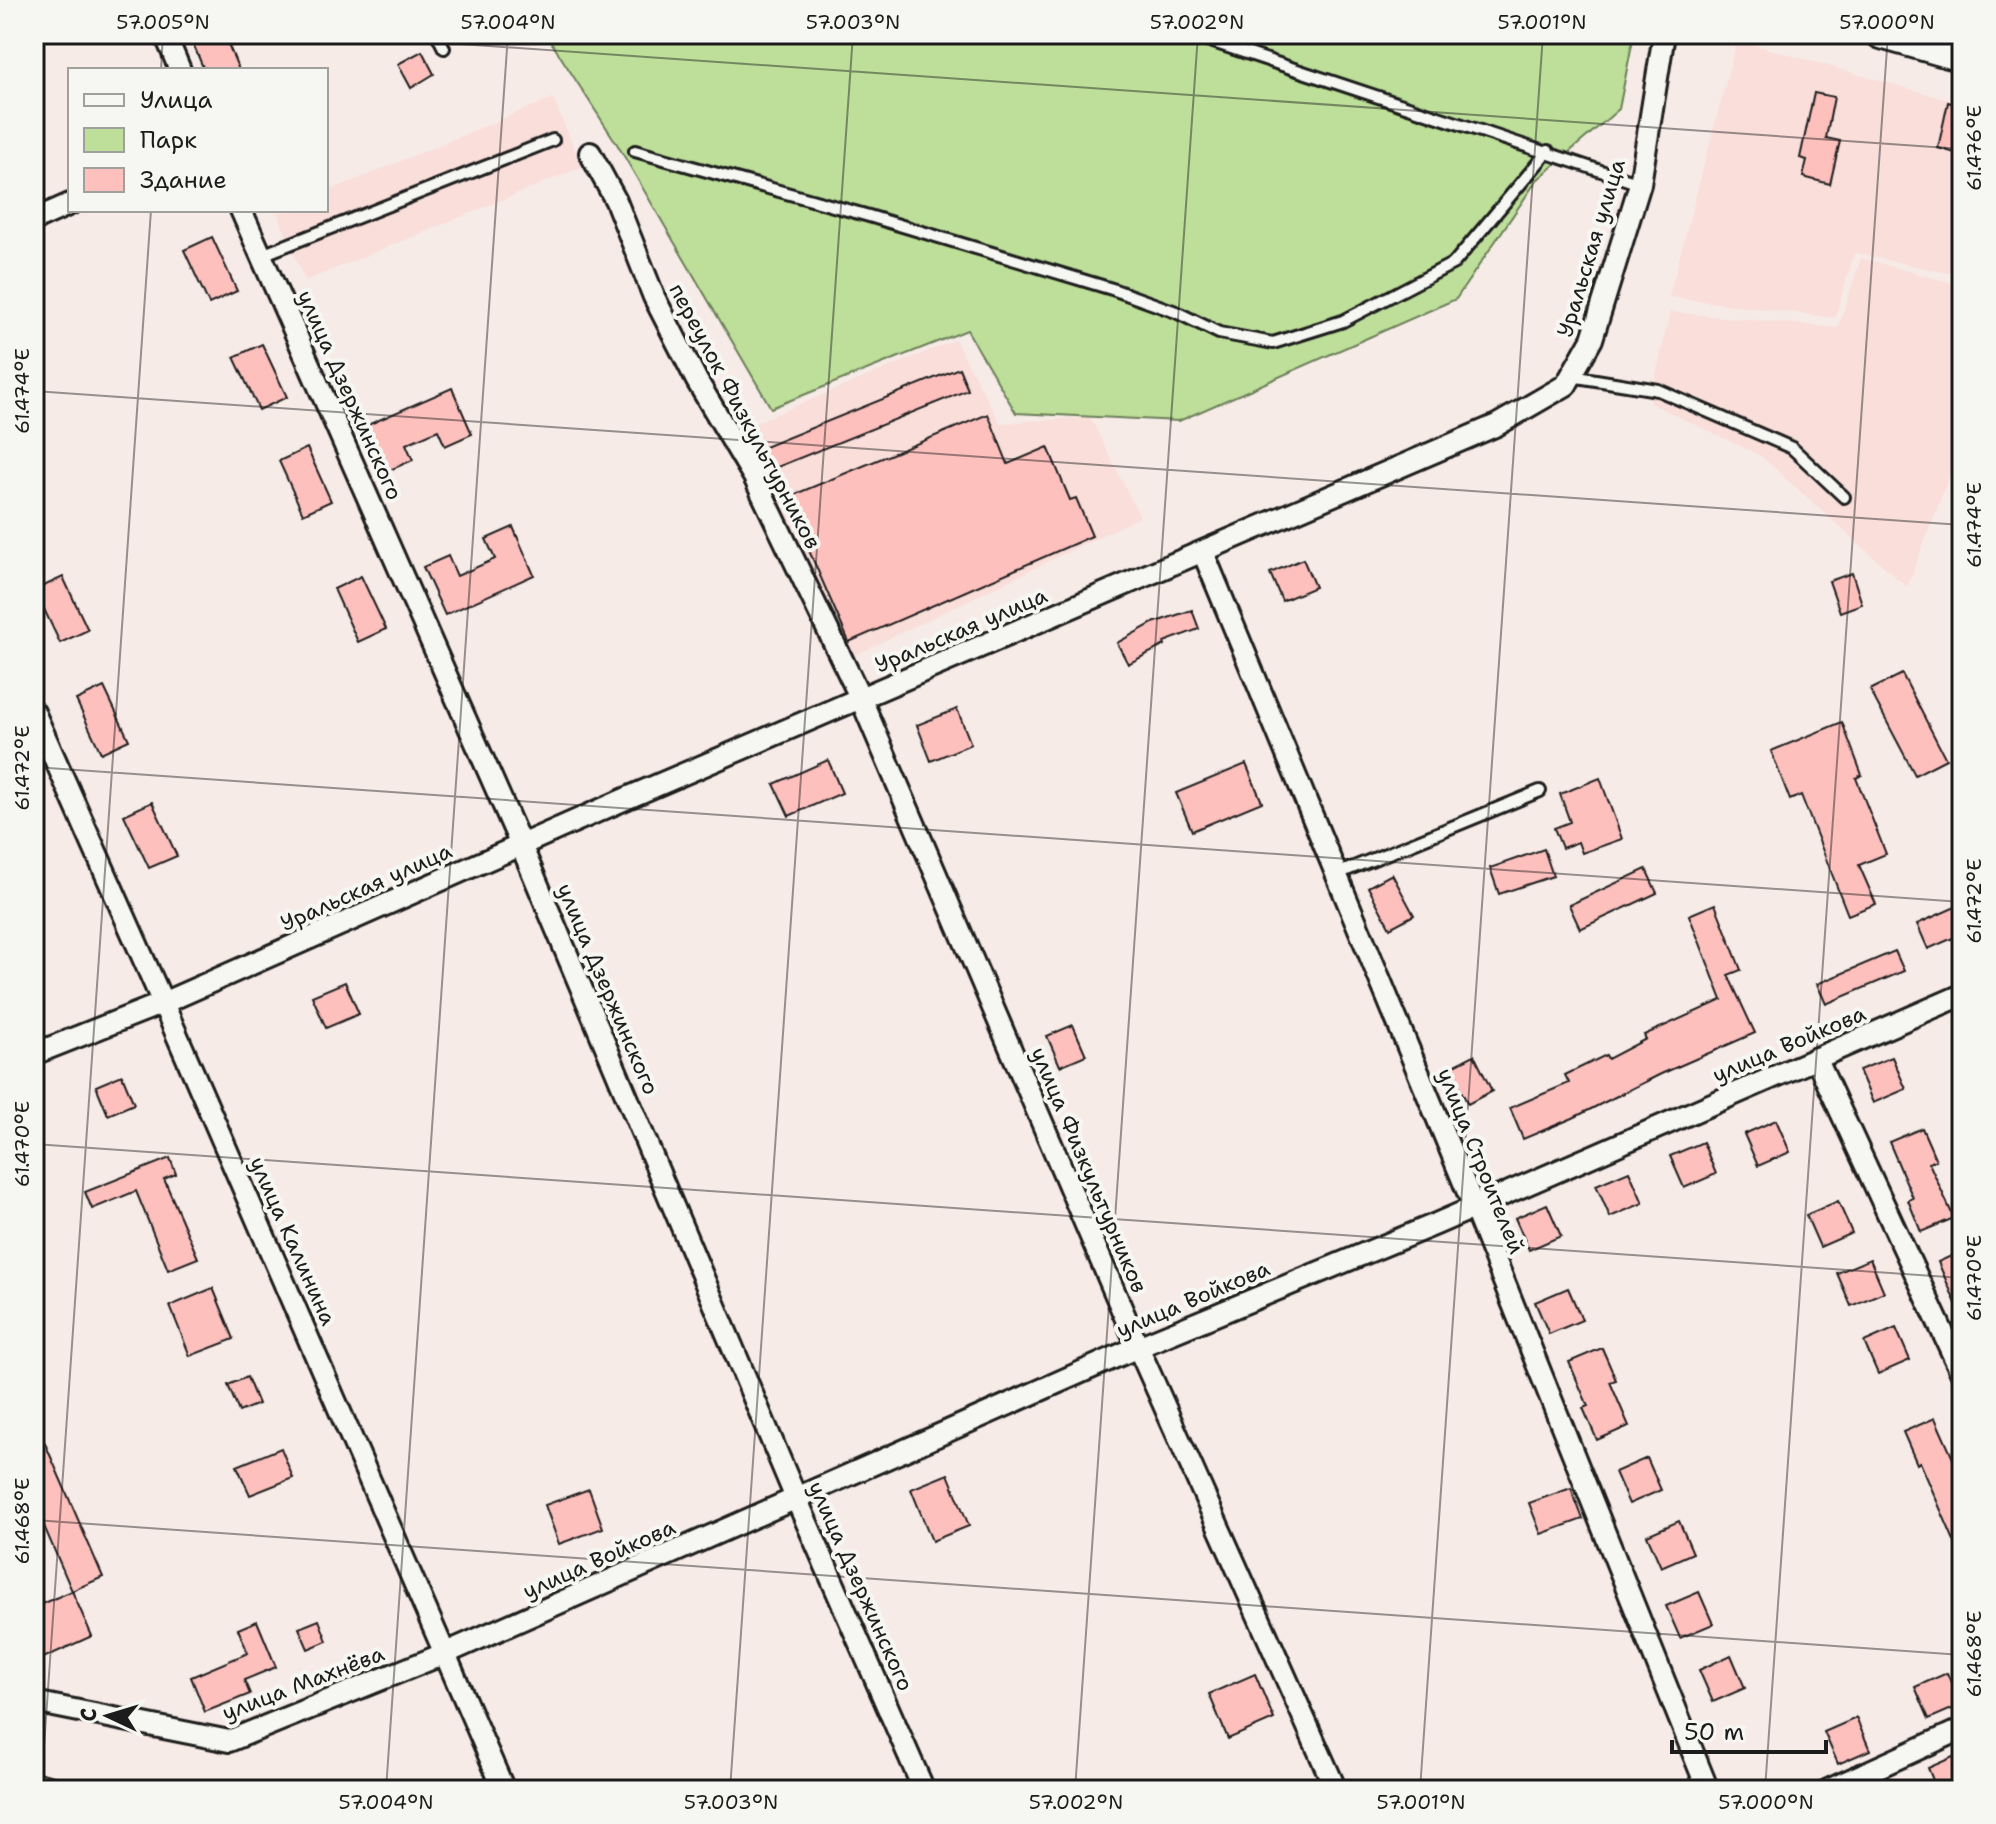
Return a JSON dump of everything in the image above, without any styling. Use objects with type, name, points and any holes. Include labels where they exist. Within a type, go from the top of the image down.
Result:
[{"type":"main road","points":[[1881,34],[1962,57]]},
{"type":"street","points":[[165,34],[179,68]]},
{"type":"street","name":"Уральская улица","points":[[34,1054],[163,1003],[521,845],[1497,425],[1566,385],[1592,339],[1640,184],[1664,34]]},
{"type":"street","name":"переулок Физкультурников","points":[[590,153],[616,201],[654,297],[697,381],[754,477],[861,699]]},
{"type":"street","points":[[34,220],[68,205]]},
{"type":"street","name":"улица Дзержинского","points":[[242,212],[521,845],[796,1498],[924,1790]]},
{"type":"street","name":"улица Строителей","points":[[1203,552],[1474,1207],[1708,1790]]},
{"type":"street","name":"улица Физкультурников","points":[[861,699],[1138,1347],[1336,1790]]},
{"type":"street","name":"улица Калинина","points":[[34,712],[504,1790]]},
{"type":"street","name":"улица Войкова","points":[[446,1653],[1138,1347],[1474,1207],[1962,995]]},
{"type":"street","points":[[1816,1058],[1962,1374]]},
{"type":"street","name":"улица Махнёва","points":[[34,1702],[229,1741],[446,1653]]},
{"type":"street","points":[[1828,1790],[1962,1729]]},
{"type":"lane","points":[[437,34],[444,48]]},
{"type":"lane","points":[[1189,34],[1640,184]]},
{"type":"lane","points":[[262,255],[553,140]]},
{"type":"lane","points":[[635,151],[869,216],[1112,289],[1176,312],[1219,333],[1273,343],[1343,321],[1454,263],[1548,151]]},
{"type":"lane","points":[[1571,376],[1658,390],[1792,448],[1844,497]]},
{"type":"lane","points":[[1337,874],[1540,791]]},
{"type":"shaded area","points":[[1737,40],[1962,104],[1962,276],[1854,253],[1835,318],[1669,297]]},
{"type":"shaded area","points":[[553,98],[582,167],[305,281],[277,212],[328,212],[328,191]]},
{"type":"shaded area","points":[[1861,258],[1962,286],[1962,443],[1907,587],[1761,456],[1650,403],[1670,312],[1838,328]]},
{"type":"shaded area","points":[[955,340],[1000,423],[1090,417],[1140,517],[851,657],[745,427]]},
{"type":"green space","points":[[546,34],[1634,34],[1619,109],[1537,180],[1456,299],[1179,421],[1016,413],[967,330],[771,408],[617,144]]},
{"type":"building","points":[[189,34],[224,34],[238,68],[203,68]]},
{"type":"building","points":[[422,51],[434,74],[411,88],[398,64]]},
{"type":"building","points":[[1814,93],[1834,97],[1826,138],[1840,141],[1830,184],[1803,177],[1807,160],[1800,158]]},
{"type":"building","points":[[1948,102],[1962,106],[1962,155],[1938,148]]},
{"type":"building","points":[[212,237],[237,291],[209,304],[184,250]]},
{"type":"building","points":[[262,344],[287,397],[259,410],[234,357]]},
{"type":"building","points":[[959,368],[968,390],[770,470],[762,448]]},
{"type":"building","points":[[452,388],[472,434],[445,446],[438,430],[406,444],[413,460],[383,473],[363,427]]},
{"type":"building","points":[[988,414],[1008,464],[1048,447],[1070,500],[1076,498],[1092,536],[849,642],[786,498]]},
{"type":"building","points":[[307,448],[331,501],[303,514],[279,461]]},
{"type":"building","points":[[513,527],[534,575],[445,615],[423,567],[448,556],[457,576],[495,559],[486,539]]},
{"type":"building","points":[[1303,559],[1315,587],[1282,601],[1270,573]]},
{"type":"building","points":[[1852,573],[1862,604],[1840,612],[1829,581]]},
{"type":"building","points":[[361,576],[386,629],[358,642],[334,589]]},
{"type":"building","points":[[63,577],[88,630],[60,643],[35,590]]},
{"type":"building","points":[[1192,610],[1199,629],[1164,642],[1165,645],[1128,664],[1117,643],[1153,623]]},
{"type":"building","points":[[1902,674],[1946,759],[1915,775],[1870,690]]},
{"type":"building","points":[[104,687],[129,740],[101,753],[76,700]]},
{"type":"building","points":[[957,709],[971,744],[931,761],[917,725]]},
{"type":"building","points":[[1842,722],[1862,775],[1856,778],[1886,854],[1859,865],[1876,904],[1848,915],[1801,795],[1790,800],[1771,751]]},
{"type":"building","points":[[828,760],[842,793],[789,816],[774,784]]},
{"type":"building","points":[[1246,764],[1262,802],[1192,831],[1176,793]]},
{"type":"building","points":[[1600,778],[1622,839],[1582,853],[1578,842],[1562,848],[1554,828],[1570,822],[1560,794]]},
{"type":"building","points":[[152,802],[177,856],[149,868],[124,815]]},
{"type":"building","points":[[1544,849],[1553,876],[1499,894],[1490,868]]},
{"type":"building","points":[[1646,869],[1657,893],[1580,929],[1569,905]]},
{"type":"building","points":[[1392,874],[1414,915],[1390,928],[1368,887]]},
{"type":"building","points":[[1715,904],[1741,970],[1728,975],[1755,1033],[1523,1139],[1510,1108],[1569,1083],[1565,1075],[1606,1055],[1608,1059],[1646,1039],[1644,1035],[1722,1000],[1689,915]]},
{"type":"building","points":[[1962,904],[1962,934],[1928,949],[1917,924]]},
{"type":"building","points":[[1895,951],[1904,971],[1826,1004],[1817,984]]},
{"type":"building","points":[[345,982],[359,1014],[326,1028],[312,996]]},
{"type":"building","points":[[1073,1025],[1086,1055],[1060,1066],[1047,1036]]},
{"type":"building","points":[[1474,1055],[1492,1091],[1468,1104],[1449,1068]]},
{"type":"building","points":[[1892,1057],[1906,1089],[1873,1103],[1859,1070]]},
{"type":"building","points":[[122,1075],[134,1104],[108,1115],[96,1086]]},
{"type":"building","points":[[1776,1120],[1790,1152],[1758,1166],[1744,1134]]},
{"type":"building","points":[[1922,1128],[1936,1160],[1929,1163],[1954,1218],[1921,1232],[1908,1200],[1913,1198],[1889,1142]]},
{"type":"building","points":[[1703,1142],[1716,1174],[1684,1188],[1670,1156]]},
{"type":"building","points":[[170,1158],[176,1174],[164,1179],[198,1258],[168,1270],[136,1191],[92,1209],[85,1192]]},
{"type":"building","points":[[1629,1171],[1643,1203],[1610,1217],[1596,1185]]},
{"type":"building","points":[[1838,1201],[1852,1233],[1820,1247],[1806,1215]]},
{"type":"building","points":[[1547,1204],[1561,1236],[1529,1250],[1515,1218]]},
{"type":"building","points":[[1962,1251],[1962,1317],[1938,1262]]},
{"type":"building","points":[[1870,1259],[1884,1292],[1851,1306],[1837,1273]]},
{"type":"building","points":[[213,1288],[234,1339],[190,1356],[170,1306]]},
{"type":"building","points":[[1568,1288],[1582,1320],[1549,1334],[1535,1302]]},
{"type":"building","points":[[1896,1328],[1910,1360],[1878,1374],[1864,1342]]},
{"type":"building","points":[[1602,1348],[1616,1380],[1610,1382],[1629,1426],[1597,1440],[1583,1408],[1588,1406],[1569,1362]]},
{"type":"building","points":[[247,1377],[258,1404],[239,1412],[228,1385]]},
{"type":"building","points":[[34,1418],[103,1577],[72,1591],[34,1503]]},
{"type":"building","points":[[1935,1418],[1958,1470],[1962,1468],[1962,1559],[1920,1462],[1917,1464],[1903,1432]]},
{"type":"building","points":[[281,1448],[293,1478],[250,1495],[237,1466]]},
{"type":"building","points":[[1647,1458],[1661,1490],[1629,1504],[1615,1472]]},
{"type":"building","points":[[948,1474],[969,1526],[932,1541],[911,1489]]},
{"type":"building","points":[[1571,1488],[1583,1519],[1541,1534],[1529,1503]]},
{"type":"building","points":[[589,1489],[603,1528],[559,1544],[545,1505]]},
{"type":"building","points":[[1679,1521],[1693,1553],[1661,1567],[1647,1535]]},
{"type":"building","points":[[72,1591],[92,1636],[39,1660],[34,1648],[34,1607]]},
{"type":"building","points":[[1699,1592],[1713,1624],[1680,1638],[1666,1606]]},
{"type":"building","points":[[319,1620],[327,1641],[308,1649],[299,1628]]},
{"type":"building","points":[[257,1621],[276,1667],[244,1680],[250,1694],[205,1712],[191,1677],[248,1653],[238,1629]]},
{"type":"building","points":[[1731,1655],[1745,1688],[1713,1702],[1699,1670]]},
{"type":"building","points":[[1947,1673],[1961,1705],[1929,1719],[1915,1687]]},
{"type":"building","points":[[1255,1674],[1274,1719],[1228,1739],[1209,1694]]},
{"type":"building","points":[[1856,1718],[1870,1750],[1838,1764],[1824,1732]]},
{"type":"building","points":[[1962,1753],[1962,1790],[1937,1790],[1928,1768]]},
{"type":"building","points":[[34,1771],[85,1784],[85,1790],[34,1790]]}]
